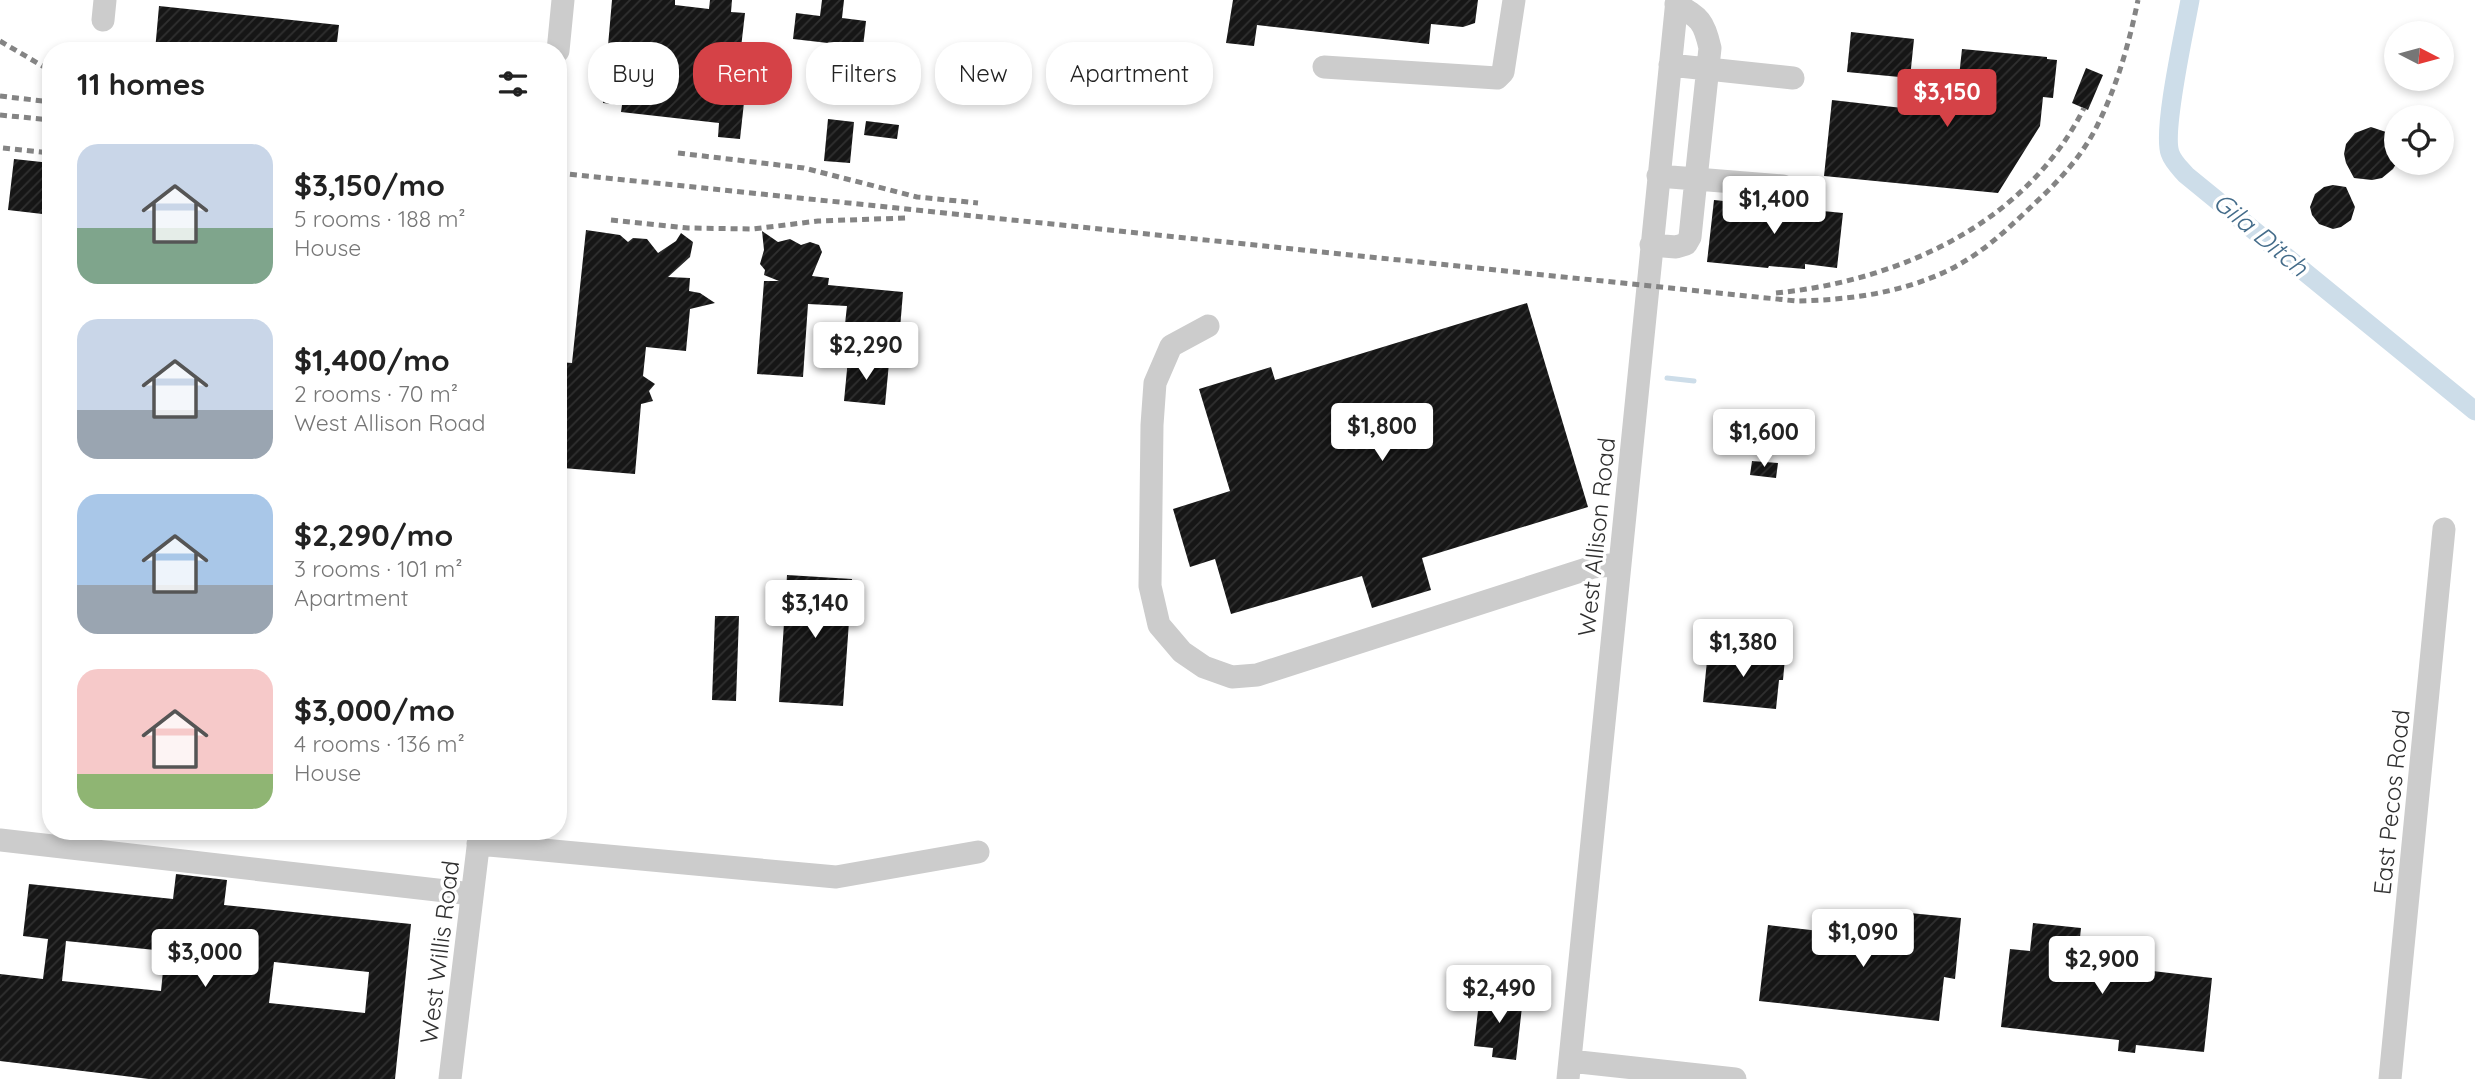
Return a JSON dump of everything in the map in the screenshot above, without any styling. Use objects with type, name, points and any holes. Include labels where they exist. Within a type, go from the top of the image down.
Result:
[{"type":"street","points":[[559,42],[563,0]]},
{"type":"street","points":[[1325,67],[1497,78],[1503,72],[1514,0]]},
{"type":"street","points":[[1651,245],[1676,247],[1686,244],[1690,237],[1710,48],[1706,30],[1699,17],[1677,2]]},
{"type":"street","name":"West Allison Road","points":[[1569,1070],[1677,2]]},
{"type":"street","points":[[1670,65],[1793,78]]},
{"type":"street","points":[[1658,176],[1783,186]]},
{"type":"street","points":[[1208,326],[1171,346],[1156,383],[1152,439],[1150,586],[1160,625],[1182,652],[1204,667],[1232,677],[1257,675],[1593,567],[1619,564]]},
{"type":"street","name":"East Pecos Road","points":[[2390,1079],[2444,529]]},
{"type":"street","points":[[0,840],[472,894]]},
{"type":"street","name":"West Willis Road","points":[[450,1079],[479,840]]},
{"type":"street","points":[[497,840],[836,877],[978,852]]},
{"type":"street","points":[[1569,1070],[1735,1079]]},
{"type":"building","points":[[612,0],[675,0],[675,5],[709,9],[710,0],[732,0],[731,12],[745,13],[742,42],[693,42],[693,105],[744,105],[740,139],[718,137],[719,123],[621,112],[622,105],[679,105],[679,42],[608,42]]},
{"type":"building","points":[[822,0],[844,0],[842,18],[866,21],[864,42],[793,39],[796,13],[820,16]]},
{"type":"building","points":[[1233,0],[1478,0],[1475,23],[1463,27],[1431,24],[1429,44],[1257,25],[1254,46],[1226,43]]},
{"type":"building","points":[[159,6],[339,25],[337,42],[156,42]]},
{"type":"building","points":[[1851,32],[1914,39],[1910,78],[1847,72]]},
{"type":"building","points":[[1962,49],[2057,60],[2053,98],[2043,97],[2040,126],[1998,193],[1824,176],[1832,100],[1955,114]]},
{"type":"building","points":[[2086,68],[2103,75],[2088,110],[2072,103]]},
{"type":"building","points":[[828,119],[854,122],[850,163],[824,161]]},
{"type":"building","points":[[866,121],[899,125],[897,139],[864,135]]},
{"type":"building","points":[[2371,127],[2384,131],[2386,175],[2382,178],[2354,178],[2344,154],[2346,144],[2355,133]]},
{"type":"building","points":[[14,159],[42,162],[42,214],[8,210]]},
{"type":"building","points":[[2324,187],[2346,187],[2355,207],[2351,220],[2333,229],[2319,224],[2310,207],[2315,194]]},
{"type":"building","points":[[1714,200],[1843,213],[1837,268],[1805,264],[1805,269],[1768,268],[1707,262]]},
{"type":"building","points":[[586,230],[620,235],[628,242],[633,238],[647,239],[658,253],[676,241],[681,233],[693,242],[690,257],[668,277],[690,278],[689,291],[700,293],[715,303],[690,309],[686,351],[646,347],[643,376],[655,384],[649,391],[653,401],[641,404],[635,474],[567,468],[567,363],[572,363]]},
{"type":"building","points":[[762,231],[778,242],[790,239],[801,245],[810,242],[819,245],[822,252],[812,276],[829,278],[828,285],[903,292],[900,329],[845,324],[847,306],[808,304],[803,377],[757,374],[764,281],[779,281],[764,275],[765,270],[760,264],[764,250]]},
{"type":"building","points":[[1527,303],[1588,507],[1422,558],[1431,590],[1372,608],[1362,576],[1231,614],[1215,559],[1190,567],[1173,509],[1230,491],[1199,389],[1271,367],[1275,380]]},
{"type":"building","points":[[848,359],[889,363],[885,405],[844,401]]},
{"type":"building","points":[[1752,461],[1778,463],[1776,478],[1750,475]]},
{"type":"building","points":[[787,575],[852,579],[843,706],[779,702]]},
{"type":"building","points":[[715,616],[739,616],[736,701],[712,700]]},
{"type":"building","points":[[1708,650],[1785,658],[1776,709],[1703,702]]},
{"type":"building","points":[[176,874],[227,880],[224,905],[411,924],[395,1079],[149,1079],[0,1061],[0,974],[43,979],[48,939],[23,936],[29,884],[173,899]],"holes":[[[66,941],[165,951],[161,991],[62,981]],[[274,962],[369,972],[365,1013],[269,1003]]]},
{"type":"building","points":[[1910,913],[1961,918],[1955,979],[1944,977],[1939,1021],[1759,1001],[1768,925],[1907,941]]},
{"type":"building","points":[[2033,923],[2081,928],[2078,957],[2145,964],[2144,970],[2212,978],[2204,1052],[2136,1045],[2135,1053],[2118,1051],[2119,1040],[2001,1027],[2010,949],[2030,951]]},
{"type":"building","points":[[1480,993],[1523,998],[1516,1060],[1492,1057],[1493,1048],[1474,1046]]},
{"type":"waterway","name":"Gila Ditch","points":[[2190,0],[2169,123],[2168,141],[2175,162],[2186,175],[2475,411]]},
{"type":"waterway","points":[[1667,378],[1694,381]]},
{"type":"railway","points":[[567,174],[1796,301],[1838,299],[1901,288],[1941,274],[1960,264],[1999,236],[2052,186],[2084,148],[2111,96],[2131,33],[2138,0]]},
{"type":"railway","points":[[0,41],[42,66]]},
{"type":"railway","points":[[0,96],[42,101]]},
{"type":"railway","points":[[1776,293],[1868,275],[1912,260],[1955,239],[1994,214],[2029,184],[2059,148],[2084,108]]},
{"type":"railway","points":[[0,115],[42,119]]},
{"type":"railway","points":[[3,148],[42,152]]},
{"type":"railway","points":[[678,153],[804,168],[917,197],[978,203]]},
{"type":"railway","points":[[611,220],[688,228],[753,229],[818,221],[906,218]]}]
